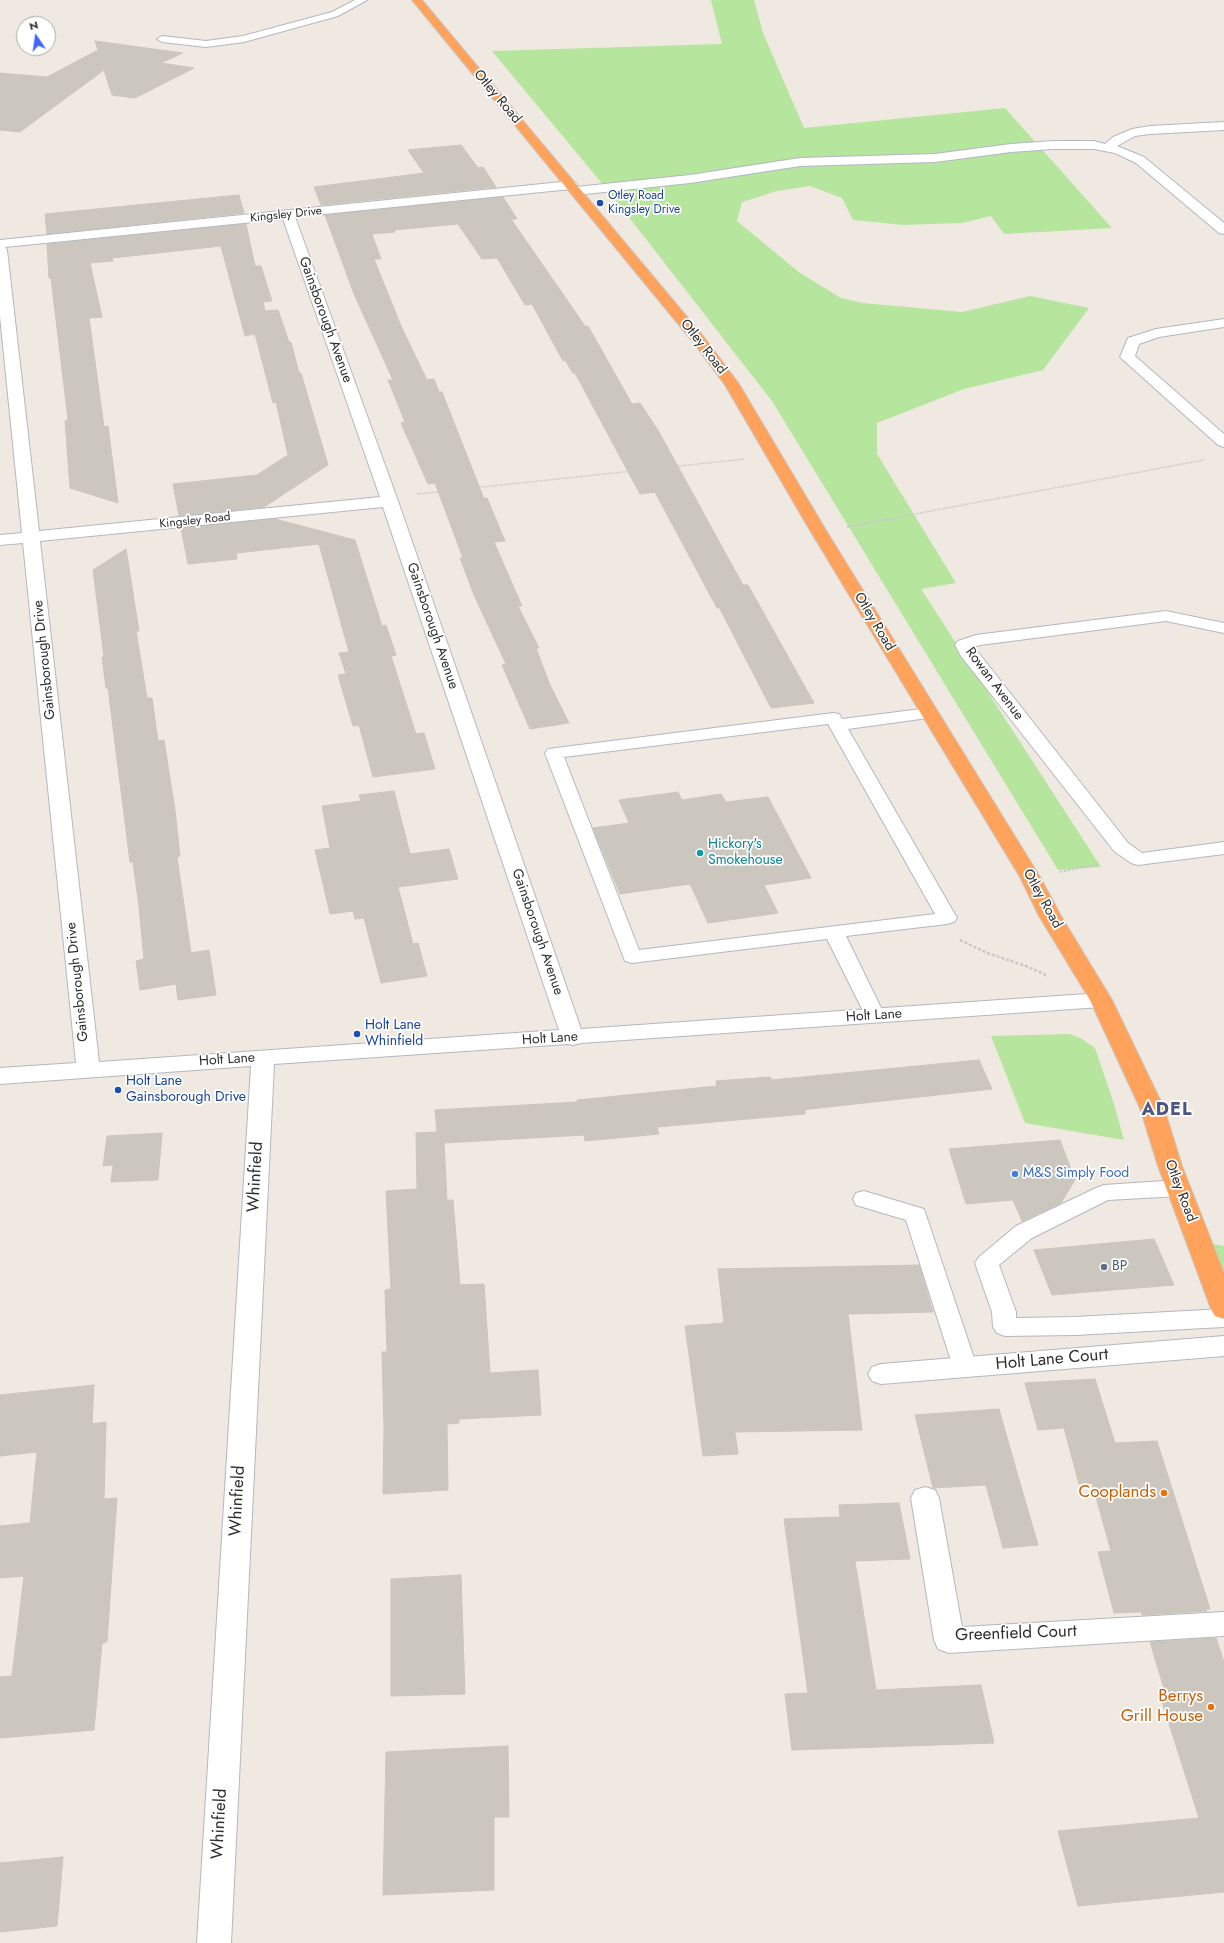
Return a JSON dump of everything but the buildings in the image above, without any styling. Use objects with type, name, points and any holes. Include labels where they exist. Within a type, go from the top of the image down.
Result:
[{"type":"highway","name":"Otley Road","points":[[416,0],[698,339],[732,384],[819,532],[1030,877],[1050,916],[1101,1000],[1152,1108],[1170,1166],[1224,1309]]},
{"type":"street","points":[[1107,148],[1117,140],[1132,133],[1150,130],[1224,126]]},
{"type":"street","name":"Kingsley Drive","points":[[0,244],[573,188],[690,179],[800,162],[935,158],[1011,148],[1052,145],[1094,145],[1119,150],[1140,160],[1224,230]]},
{"type":"street","name":"Gainsborough Avenue","points":[[288,215],[389,499],[573,1038]]},
{"type":"street","name":"Gainsborough Drive","points":[[0,250],[88,1070]]},
{"type":"street","points":[[1224,323],[1156,333],[1134,341],[1127,357],[1224,442]]},
{"type":"street","name":"Kingsley Road","points":[[0,540],[389,499]]},
{"type":"street","name":"Rowan Avenue","points":[[1138,859],[1121,847],[967,652],[964,645],[976,640],[1166,616],[1224,628]]},
{"type":"street","points":[[1138,859],[1156,858],[1224,848]]},
{"type":"street","name":"Holt Lane","points":[[0,1076],[573,1038],[1101,1000]]},
{"type":"street","name":"Whinfield","points":[[214,1943],[263,1058]]},
{"type":"street","name":"Holt Lane Court","points":[[881,1374],[1224,1346]]},
{"type":"street","name":"Greenfield Court","points":[[925,1498],[949,1640],[1224,1624]]},
{"type":"lane","points":[[162,39],[206,44],[244,39],[335,14],[362,0]]},
{"type":"lane","points":[[837,725],[929,713]]},
{"type":"lane","points":[[833,718],[837,725],[947,918],[632,957],[554,753],[833,718]]},
{"type":"lane","points":[[834,932],[875,1016]]},
{"type":"lane","points":[[1179,1188],[1104,1193],[1024,1232],[987,1263],[1004,1312],[1005,1327],[1075,1326],[1224,1318]]},
{"type":"lane","points":[[864,1199],[916,1215],[965,1367]]},
{"type":"path","points":[[389,499],[775,456]]},
{"type":"path","points":[[819,532],[1208,459]]},
{"type":"path","points":[[1030,877],[1053,874],[1075,868],[1138,859]]},
{"type":"path","points":[[938,919],[960,940],[987,953],[1026,966],[1053,978]]},
{"type":"green space","points":[[711,0],[754,0],[763,33],[804,128],[1005,108],[1112,228],[1004,234],[991,216],[962,223],[903,225],[853,220],[842,198],[810,186],[777,191],[742,202],[737,221],[800,273],[841,298],[863,303],[962,312],[1030,296],[1089,308],[1043,370],[964,389],[877,423],[877,454],[956,583],[921,589],[1101,867],[1058,870],[772,401],[610,193],[492,51],[722,44]]},
{"type":"green space","points":[[1070,1034],[1082,1039],[1095,1048],[1114,1104],[1124,1140],[1025,1123],[991,1036]]},
{"type":"green space","points":[[1200,1242],[1224,1246],[1224,1309]]},
{"type":"place","name":"Otley Road Kingsley Drive","points":[[600,203]]},
{"type":"place","name":"Hickory's Smokehouse","points":[[700,853]]},
{"type":"place","name":"Holt Lane Whinfield","points":[[357,1034]]},
{"type":"place","name":"Holt Lane Gainsborough Drive","points":[[118,1090]]},
{"type":"place","name":"M&S Simply Food","points":[[1015,1174]]},
{"type":"place","name":"BP","points":[[1104,1267]]},
{"type":"place","name":"Cooplands","points":[[1164,1493]]},
{"type":"place","name":"Berrys Grill House","points":[[1211,1707]]},
{"type":"district","name":"ADEL","points":[[1167,1111]]}]
